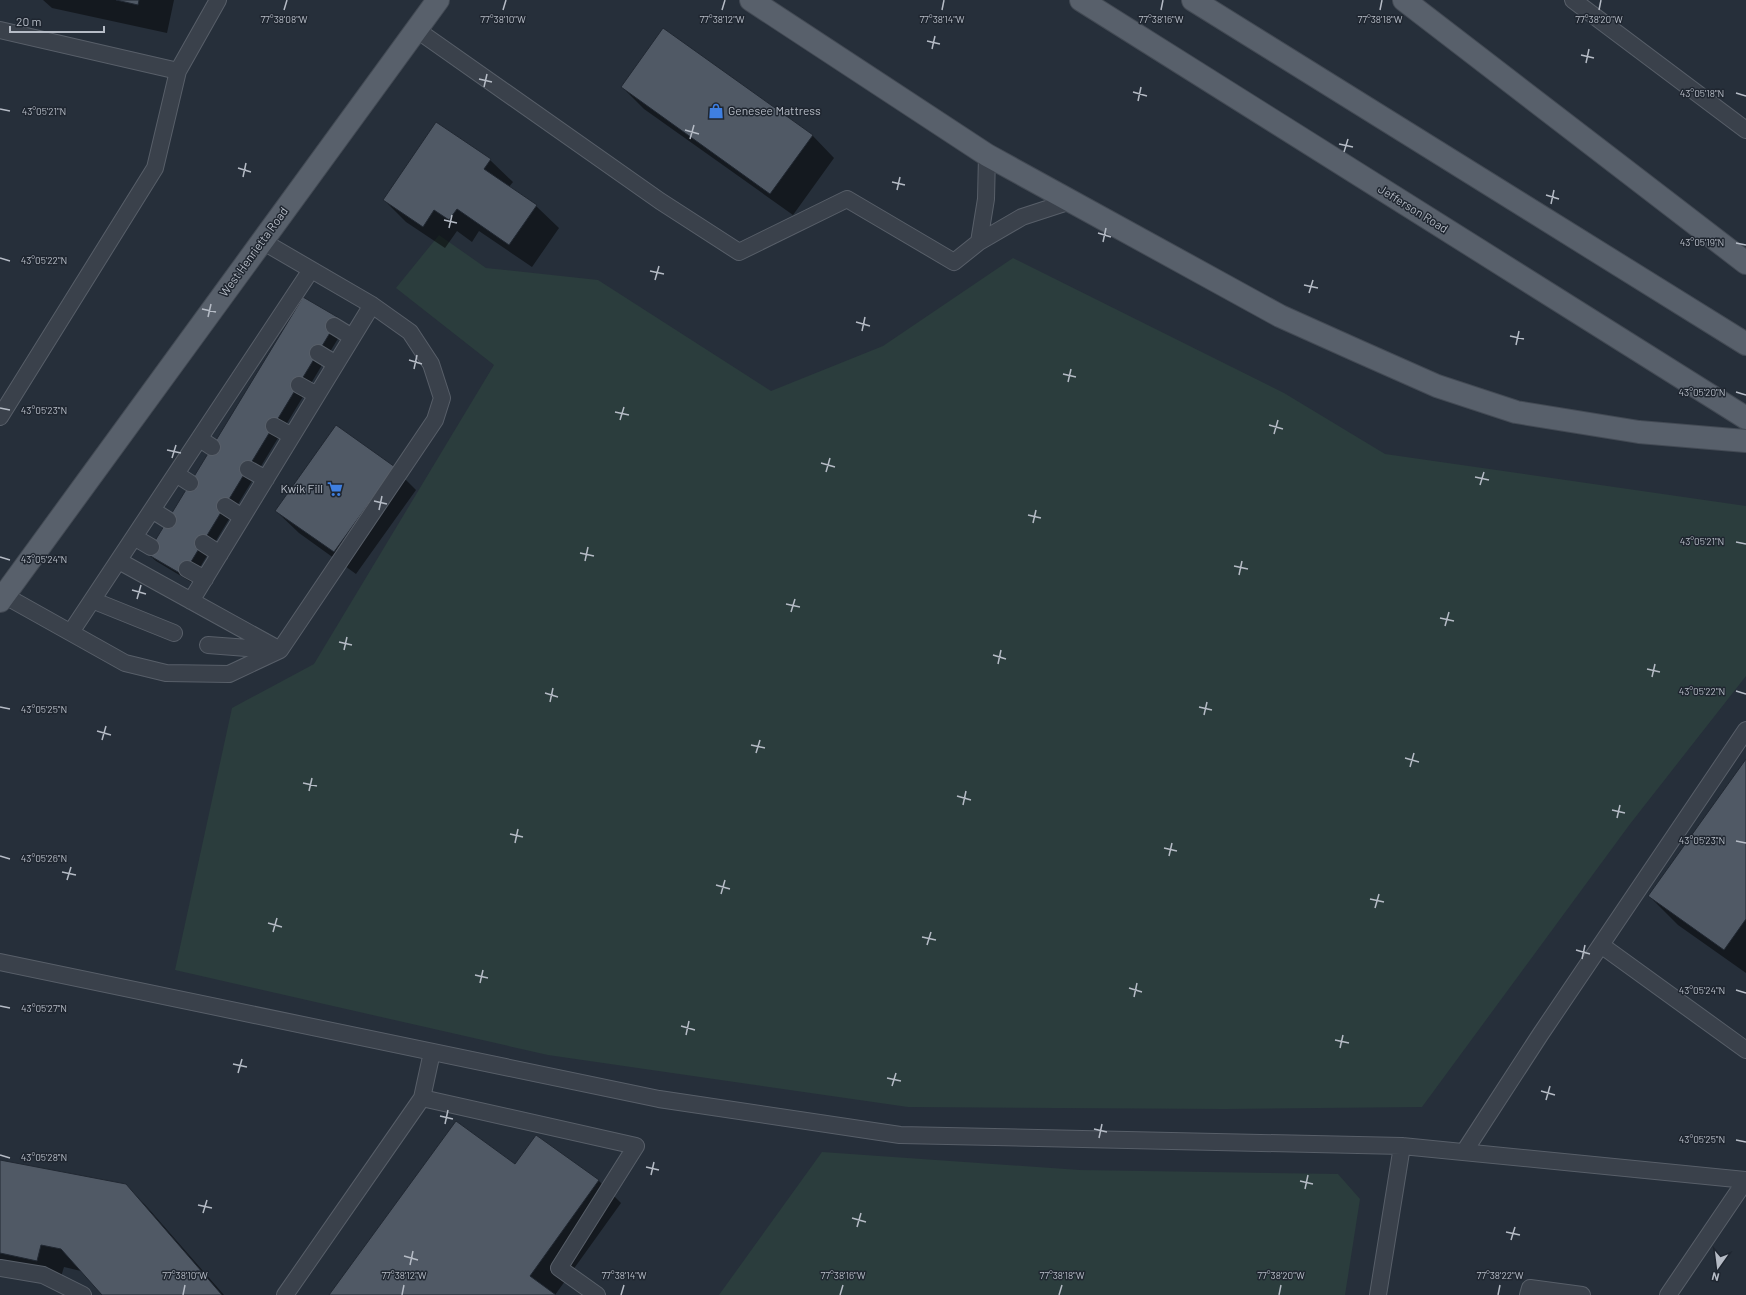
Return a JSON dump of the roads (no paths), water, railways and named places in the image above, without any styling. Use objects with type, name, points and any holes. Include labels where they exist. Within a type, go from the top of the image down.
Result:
[{"type":"main road","name":"West Henrietta Road","points":[[2,596],[438,0]]},
{"type":"main road","points":[[751,0],[769,7],[987,155],[1280,316],[1437,386],[1516,412],[1639,432],[1746,441]]},
{"type":"main road","name":"Jefferson Road","points":[[1081,0],[1746,418]]},
{"type":"main road","points":[[1193,0],[1746,344]]},
{"type":"main road","points":[[1409,2],[1746,263]]},
{"type":"lane","points":[[0,417],[155,168],[178,71],[218,0]]},
{"type":"lane","points":[[1573,0],[1746,130]]},
{"type":"lane","points":[[0,30],[178,71]]},
{"type":"lane","points":[[417,30],[648,192],[739,252],[847,199],[954,262],[979,242],[1022,217],[1071,201]]},
{"type":"lane","points":[[979,242],[986,199],[987,155]]},
{"type":"lane","points":[[2,596],[71,632],[125,663],[166,673],[229,674],[280,650],[435,420],[442,398],[431,364],[410,332],[372,305],[262,241]]},
{"type":"lane","points":[[71,632],[176,474],[206,443],[277,329],[295,303],[312,270]]},
{"type":"lane","points":[[191,601],[372,305]]},
{"type":"lane","points":[[334,326],[352,337]]},
{"type":"lane","points":[[318,353],[336,364]]},
{"type":"lane","points":[[298,385],[317,395]]},
{"type":"lane","points":[[274,426],[292,436]]},
{"type":"lane","points":[[248,469],[266,479]]},
{"type":"lane","points":[[176,474],[190,483]]},
{"type":"lane","points":[[225,506],[242,517]]},
{"type":"lane","points":[[152,510],[168,520]]},
{"type":"lane","points":[[134,537],[151,547]]},
{"type":"lane","points":[[203,543],[220,554]]},
{"type":"lane","points":[[119,561],[280,650]]},
{"type":"lane","points":[[187,569],[205,579]]},
{"type":"lane","points":[[92,600],[174,633]]},
{"type":"lane","points":[[208,645],[280,650]]},
{"type":"lane","points":[[1464,1152],[1746,730]]},
{"type":"lane","points":[[1601,945],[1744,1044]]},
{"type":"lane","points":[[0,962],[658,1099],[900,1135],[1402,1146],[1746,1180],[1668,1295]]},
{"type":"lane","points":[[285,1295],[422,1098],[432,1052]]},
{"type":"lane","points":[[422,1098],[636,1146],[559,1268],[597,1295]]},
{"type":"lane","points":[[1378,1295],[1402,1146]]},
{"type":"lane","points":[[0,1268],[43,1275],[83,1295]]},
{"type":"lane","points":[[1528,1295],[1530,1288],[1582,1295]]},
{"type":"place","name":"Genesee Mattress","points":[[716,111]]},
{"type":"place","name":"Kwik Fill","points":[[335,489]]}]
